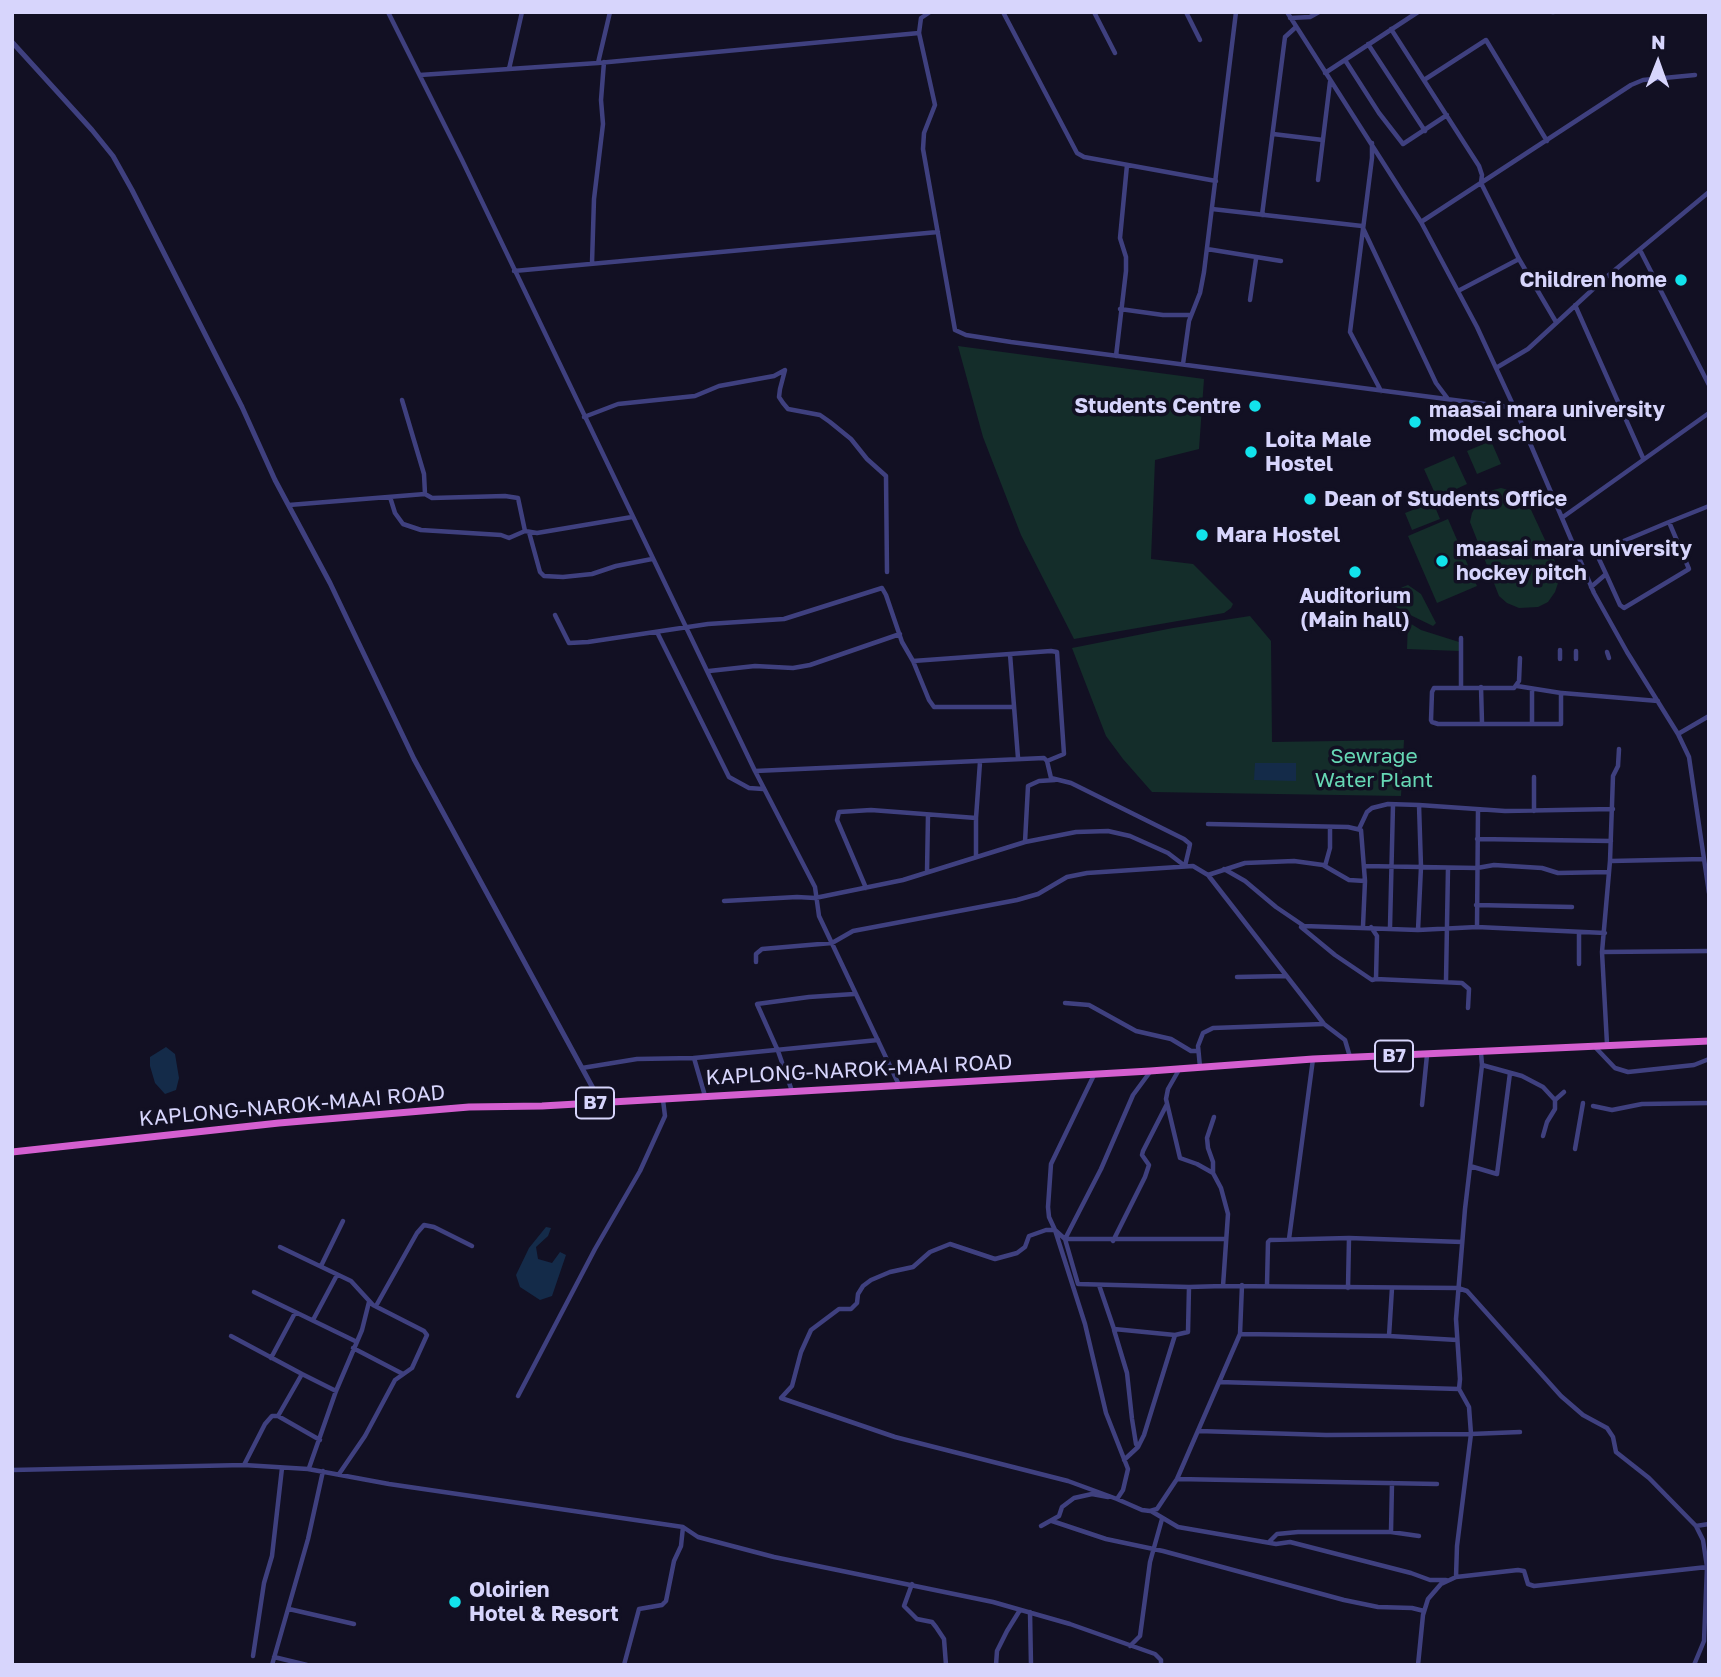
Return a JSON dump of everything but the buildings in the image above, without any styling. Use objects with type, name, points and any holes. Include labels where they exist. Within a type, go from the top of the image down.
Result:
[{"type":"highway","name":"KAPLONG-NAROK-MAAI ROAD","points":[[12,1152],[279,1123],[422,1111],[1150,1071],[1313,1059],[1709,1041]]},
{"type":"street","points":[[388,12],[652,559],[709,671],[755,771],[815,887],[819,916],[854,994],[900,1085]]},
{"type":"street","points":[[509,69],[522,12]]},
{"type":"street","points":[[592,263],[594,200],[603,124],[601,62],[610,12]]},
{"type":"street","points":[[930,12],[921,15],[919,33],[935,105],[924,132],[923,149],[955,330],[977,337],[1515,408]]},
{"type":"street","points":[[1003,12],[1077,153],[1084,157],[1216,181]]},
{"type":"street","points":[[1094,12],[1115,53]]},
{"type":"street","points":[[1186,12],[1200,40]]},
{"type":"street","points":[[1183,364],[1190,315],[1200,293],[1207,249],[1236,12]]},
{"type":"street","points":[[1288,15],[1310,17],[1319,12]]},
{"type":"street","points":[[1325,73],[1418,12]]},
{"type":"street","points":[[1288,15],[1421,222],[1515,408],[1591,587],[1678,734],[1689,757],[1693,777],[1709,893]]},
{"type":"street","points":[[1262,215],[1285,37],[1296,27]]},
{"type":"street","points":[[1391,29],[1482,171],[1480,183],[1519,259],[1556,322]]},
{"type":"street","points":[[420,75],[601,62],[919,33]]},
{"type":"street","points":[[1424,80],[1486,40],[1547,141]]},
{"type":"street","points":[[12,41],[113,156],[132,190],[330,583],[414,759],[601,1102]]},
{"type":"street","points":[[1368,44],[1425,131]]},
{"type":"street","points":[[1345,60],[1403,144],[1447,115]]},
{"type":"street","points":[[1421,222],[1638,82],[1695,75]]},
{"type":"street","points":[[1318,180],[1331,81]]},
{"type":"street","points":[[1273,134],[1323,140]]},
{"type":"street","points":[[1372,142],[1350,332],[1381,392]]},
{"type":"street","points":[[1116,356],[1126,257],[1120,238],[1128,165]]},
{"type":"street","points":[[1496,368],[1528,349],[1575,304],[1709,192]]},
{"type":"street","points":[[1212,209],[1362,226]]},
{"type":"street","points":[[1362,226],[1436,383],[1449,400]]},
{"type":"street","points":[[514,271],[938,232]]},
{"type":"street","points":[[1207,249],[1281,261]]},
{"type":"street","points":[[1640,250],[1709,385]]},
{"type":"street","points":[[1250,300],[1256,259]]},
{"type":"street","points":[[1458,291],[1519,259]]},
{"type":"street","points":[[1575,304],[1643,458]]},
{"type":"street","points":[[1120,309],[1163,315],[1190,315]]},
{"type":"street","points":[[584,417],[618,404],[695,396],[719,386],[769,377],[785,370],[779,397],[783,403],[789,409],[820,415],[830,422],[851,439],[867,459],[886,476],[887,572]]},
{"type":"street","points":[[402,400],[424,474],[425,494]]},
{"type":"street","points":[[1563,517],[1709,413]]},
{"type":"street","points":[[289,505],[425,494],[432,498],[505,496],[518,498],[540,572],[544,576],[592,574],[652,559]]},
{"type":"street","points":[[390,497],[395,513],[403,524],[421,530],[509,538],[527,532],[561,531],[632,517]]},
{"type":"street","points":[[1668,522],[1689,569],[1624,608],[1620,605],[1599,559],[1600,551],[1668,522],[1709,506]]},
{"type":"street","points":[[1591,587],[1606,574]]},
{"type":"street","points":[[555,615],[569,643],[685,626],[783,619],[882,588],[934,707],[1013,707]]},
{"type":"street","points":[[656,632],[729,777],[749,788],[764,789]]},
{"type":"street","points":[[709,671],[755,666],[793,668],[810,665],[900,634]]},
{"type":"street","points":[[1461,638],[1461,687]]},
{"type":"street","points":[[913,661],[1051,650],[1057,652],[1064,754],[1047,761]]},
{"type":"street","points":[[1560,650],[1560,659]]},
{"type":"street","points":[[1576,651],[1576,659]]},
{"type":"street","points":[[1010,654],[1018,758]]},
{"type":"street","points":[[1517,686],[1520,658]]},
{"type":"street","points":[[1561,693],[1562,723],[1432,722],[1432,690],[1440,687],[1517,686],[1532,690],[1658,701]]},
{"type":"street","points":[[1481,687],[1482,723]]},
{"type":"street","points":[[1532,690],[1532,724]]},
{"type":"street","points":[[1678,734],[1709,716]]},
{"type":"street","points":[[1607,1044],[1602,952],[1610,861],[1613,776],[1618,766],[1619,749]]},
{"type":"street","points":[[755,771],[981,762],[1018,758],[1044,758],[1047,761]]},
{"type":"street","points":[[1047,761],[1048,770],[1055,780]]},
{"type":"street","points":[[976,855],[981,762]]},
{"type":"street","points":[[1534,778],[1534,811]]},
{"type":"street","points":[[1025,842],[1028,786],[1039,781],[1055,780],[1071,783],[1184,839],[1190,845],[1185,866]]},
{"type":"street","points":[[1359,829],[1367,812],[1372,808],[1393,805],[1534,811],[1613,808]]},
{"type":"street","points":[[1391,927],[1393,805]]},
{"type":"street","points":[[1418,929],[1421,867],[1419,805]]},
{"type":"street","points":[[866,888],[837,820],[839,812],[871,810],[976,818]]},
{"type":"street","points":[[1477,927],[1478,810]]},
{"type":"street","points":[[927,872],[928,816]]},
{"type":"street","points":[[1208,824],[1359,829],[1363,832],[1363,926]]},
{"type":"street","points":[[1325,866],[1330,848],[1330,827]]},
{"type":"street","points":[[724,901],[815,898],[927,872],[1025,842],[1076,832],[1116,832],[1168,853],[1185,866]]},
{"type":"street","points":[[1477,839],[1611,841]]},
{"type":"street","points":[[1610,861],[1704,859]]},
{"type":"street","points":[[1208,875],[1245,863],[1275,861],[1325,866],[1349,880],[1365,881]]},
{"type":"street","points":[[1364,866],[1477,869],[1493,865],[1542,868],[1558,873],[1609,872]]},
{"type":"street","points":[[756,962],[756,954],[762,950],[832,943],[853,931],[1017,900],[1038,894],[1067,877],[1087,873],[1194,866],[1208,875],[1324,1024],[1345,1040],[1350,1058]]},
{"type":"street","points":[[1446,981],[1448,868]]},
{"type":"street","points":[[1224,869],[1245,881],[1335,955],[1372,980],[1446,981],[1467,985],[1468,1007]]},
{"type":"street","points":[[1476,905],[1572,907]]},
{"type":"street","points":[[1298,924],[1418,929],[1477,927],[1605,933]]},
{"type":"street","points":[[1371,927],[1377,936],[1376,979]]},
{"type":"street","points":[[1578,964],[1579,932]]},
{"type":"street","points":[[1602,952],[1709,951]]},
{"type":"street","points":[[1237,977],[1287,976]]},
{"type":"street","points":[[792,1091],[757,1004],[854,994]]},
{"type":"street","points":[[1065,1003],[1089,1005],[1136,1031],[1171,1038],[1191,1051],[1198,1051]]},
{"type":"street","points":[[1200,1067],[1198,1051],[1203,1034],[1213,1028],[1324,1024]]},
{"type":"street","points":[[582,1068],[637,1059],[694,1058],[878,1040]]},
{"type":"street","points":[[1592,1045],[1615,1068],[1628,1072],[1694,1065],[1709,1059]]},
{"type":"street","points":[[1456,1577],[1457,1546],[1471,1434],[1469,1407],[1459,1389],[1458,1288],[1482,1065],[1481,1052]]},
{"type":"street","points":[[1422,1105],[1427,1055]]},
{"type":"street","points":[[694,1058],[705,1096]]},
{"type":"street","points":[[1289,1239],[1313,1059]]},
{"type":"street","points":[[1482,1065],[1543,1087],[1555,1100],[1555,1109],[1543,1136]]},
{"type":"street","points":[[1180,1068],[1168,1089],[1167,1104],[1180,1158],[1213,1173]]},
{"type":"street","points":[[1065,1239],[1101,1169],[1133,1095],[1150,1071]]},
{"type":"street","points":[[1470,1166],[1497,1174],[1510,1073]]},
{"type":"street","points":[[1094,1074],[1051,1164],[1048,1206],[1085,1324],[1106,1413],[1128,1469],[1123,1490],[1117,1499]]},
{"type":"street","points":[[1555,1100],[1563,1092]]},
{"type":"street","points":[[518,1396],[644,1161],[664,1116],[663,1099]]},
{"type":"street","points":[[1575,1149],[1583,1103]]},
{"type":"street","points":[[1593,1106],[1612,1110],[1642,1104],[1709,1103]]},
{"type":"street","points":[[1113,1241],[1145,1177],[1149,1165],[1142,1155],[1143,1151],[1167,1104]]},
{"type":"street","points":[[1214,1117],[1207,1138],[1213,1173],[1221,1188],[1228,1214],[1224,1240],[1223,1286]]},
{"type":"street","points":[[321,1266],[343,1221]]},
{"type":"street","points":[[376,1306],[424,1225],[472,1246]]},
{"type":"street","points":[[1055,1230],[1065,1239],[1078,1284],[1458,1288],[1467,1291],[1561,1396],[1583,1415],[1607,1428],[1613,1437],[1616,1452],[1648,1478],[1696,1526],[1703,1540],[1707,1567],[1704,1641],[1694,1665]]},
{"type":"street","points":[[1055,1230],[1034,1233],[1028,1236],[1025,1247],[1017,1253],[995,1259],[950,1244],[930,1252],[913,1267],[871,1280],[863,1286],[851,1308],[839,1308],[811,1330],[801,1352],[792,1386],[781,1398],[895,1437],[1068,1481],[1150,1511],[1178,1527],[1269,1542],[1290,1542],[1430,1580],[1518,1570],[1524,1571],[1528,1584],[1534,1586],[1707,1567]]},
{"type":"street","points":[[1348,1288],[1349,1238]]},
{"type":"street","points":[[1267,1285],[1268,1241],[1349,1238],[1462,1242]]},
{"type":"street","points":[[1065,1239],[1224,1240]]},
{"type":"street","points":[[280,1247],[358,1287],[369,1302],[426,1334],[426,1340],[412,1368],[395,1380],[365,1436],[339,1474]]},
{"type":"street","points":[[313,1320],[337,1275]]},
{"type":"street","points":[[1100,1284],[1127,1373],[1138,1447]]},
{"type":"street","points":[[1150,1511],[1157,1509],[1177,1479],[1240,1334],[1241,1285]]},
{"type":"street","points":[[1114,1329],[1184,1334],[1189,1328],[1189,1287]]},
{"type":"street","points":[[1389,1336],[1391,1288]]},
{"type":"street","points":[[254,1292],[355,1341]]},
{"type":"street","points":[[308,1469],[355,1341],[362,1330],[369,1302]]},
{"type":"street","points":[[271,1358],[295,1313]]},
{"type":"street","points":[[1240,1334],[1457,1339]]},
{"type":"street","points":[[1125,1461],[1138,1447],[1144,1435],[1175,1335]]},
{"type":"street","points":[[231,1336],[336,1391]]},
{"type":"street","points":[[353,1348],[402,1374]]},
{"type":"street","points":[[278,1416],[302,1374]]},
{"type":"street","points":[[1219,1382],[1459,1389]]},
{"type":"street","points":[[244,1465],[272,1416],[278,1416],[320,1440]]},
{"type":"street","points":[[1199,1431],[1326,1435],[1520,1432]]},
{"type":"street","points":[[12,1470],[244,1465],[308,1469],[389,1484],[683,1527],[698,1537],[774,1557],[912,1584],[1030,1612],[1155,1654],[1161,1663]]},
{"type":"street","points":[[253,1656],[264,1584],[272,1556],[282,1468]]},
{"type":"street","points":[[272,1665],[289,1609],[323,1471]]},
{"type":"street","points":[[1177,1479],[1437,1484]]},
{"type":"street","points":[[1391,1532],[1392,1483]]},
{"type":"street","points":[[1041,1526],[1059,1516],[1062,1507],[1074,1498],[1092,1494],[1117,1499]]},
{"type":"street","points":[[1130,1646],[1140,1636],[1154,1549],[1162,1519]]},
{"type":"street","points":[[1052,1521],[1106,1539],[1154,1549],[1344,1600],[1378,1607],[1424,1611]]},
{"type":"street","points":[[1696,1526],[1709,1524]]},
{"type":"street","points":[[624,1665],[639,1609],[662,1605],[666,1601],[674,1561],[681,1546],[683,1527]]},
{"type":"street","points":[[1269,1542],[1277,1534],[1298,1532],[1391,1532],[1419,1536]]},
{"type":"street","points":[[1418,1665],[1424,1611],[1428,1599],[1447,1580]]},
{"type":"street","points":[[912,1584],[904,1606],[917,1619],[932,1622],[936,1627],[944,1639],[946,1665]]},
{"type":"street","points":[[289,1609],[355,1624]]},
{"type":"street","points":[[996,1665],[997,1651],[1020,1610]]},
{"type":"street","points":[[1030,1612],[1031,1665]]},
{"type":"street","points":[[274,1657],[307,1665]]},
{"type":"green space","points":[[958,346],[1204,379],[1199,449],[1155,460],[1151,559],[1193,564],[1233,604],[1231,608],[1224,613],[1074,639],[1021,535],[983,437]]},
{"type":"green space","points":[[1491,441],[1501,464],[1477,474],[1467,451]]},
{"type":"green space","points":[[1454,456],[1467,484],[1437,498],[1424,469]]},
{"type":"green space","points":[[1501,488],[1516,492],[1526,499],[1558,568],[1559,580],[1555,592],[1548,602],[1538,607],[1519,608],[1499,596],[1470,522],[1481,497]]},
{"type":"green space","points":[[1433,502],[1440,519],[1412,530],[1405,513]]},
{"type":"green space","name":"maasai mara university hockey pitch","points":[[1448,519],[1477,586],[1437,603],[1408,536]]},
{"type":"green space","points":[[1408,585],[1421,594],[1436,623],[1433,626],[1402,611],[1380,596]]},
{"type":"green space","name":"Sewrage Water Plant","points":[[1250,616],[1271,641],[1272,742],[1404,740],[1401,796],[1152,792],[1123,759],[1106,736],[1072,648]]},
{"type":"green space","points":[[1408,622],[1421,630],[1459,642],[1459,651],[1407,649]]},
{"type":"water","points":[[1255,763],[1296,763],[1296,781],[1254,780]]},
{"type":"water","points":[[166,1047],[175,1054],[179,1078],[176,1090],[165,1094],[155,1083],[150,1057]]},
{"type":"water","points":[[546,1227],[551,1228],[548,1236],[536,1247],[538,1259],[552,1263],[560,1252],[566,1255],[552,1296],[540,1300],[520,1287],[516,1275],[529,1248]]},
{"type":"place","name":"Children home","points":[[1681,280]]},
{"type":"place","name":"Students Centre","points":[[1255,406]]},
{"type":"place","name":"maasai mara university model school","points":[[1415,422]]},
{"type":"place","name":"Loita Male Hostel","points":[[1251,452]]},
{"type":"place","name":"Dean of Students Office","points":[[1310,499]]},
{"type":"place","name":"Mara Hostel","points":[[1202,535]]},
{"type":"place","name":"maasai mara university hockey pitch","points":[[1442,561]]},
{"type":"place","name":"Auditorium (Main hall)","points":[[1355,572]]},
{"type":"place","name":"Oloirien Hotel & Resort","points":[[455,1602]]}]
